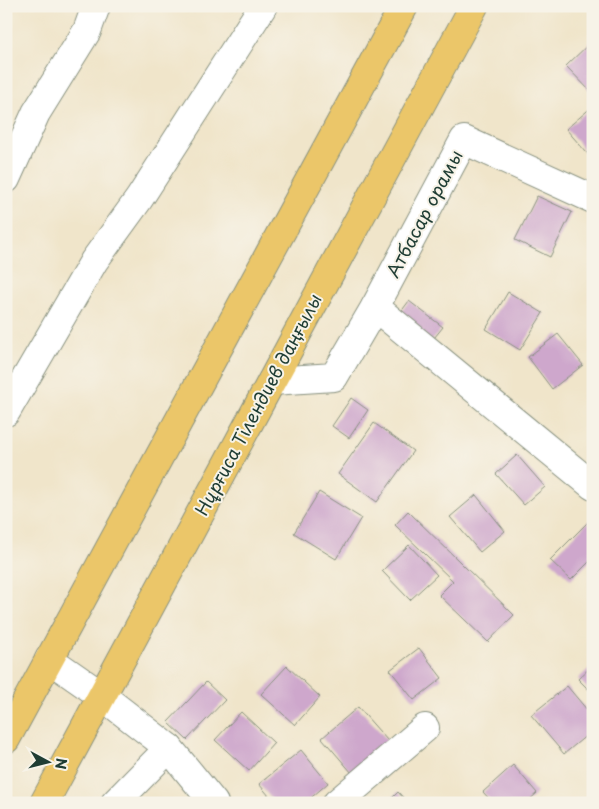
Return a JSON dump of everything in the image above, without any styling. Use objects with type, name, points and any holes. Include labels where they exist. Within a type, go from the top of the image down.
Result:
[{"type":"main road","points":[[6,739],[404,6]]},
{"type":"main road","name":"Нұрғиса Тілендиев даңғылы","points":[[44,803],[474,6]]},
{"type":"street","points":[[6,179],[36,114],[87,31],[96,6]]},
{"type":"street","points":[[6,412],[94,260],[139,200],[263,6]]},
{"type":"street","name":"Атбасар орамы","points":[[272,381],[334,377],[375,307],[464,140],[593,199]]},
{"type":"street","points":[[375,307],[593,486]]},
{"type":"street","points":[[49,659],[102,696],[170,748],[214,803]]},
{"type":"street","points":[[337,803],[425,728]]},
{"type":"street","points":[[115,803],[170,748]]},
{"type":"building","points":[[593,40],[593,94],[566,66]]},
{"type":"building","points":[[593,106],[593,160],[566,129]]},
{"type":"building","points":[[537,196],[572,212],[550,257],[515,240]]},
{"type":"building","points":[[508,292],[543,313],[520,350],[486,329]]},
{"type":"building","points":[[409,301],[443,327],[430,343],[397,317]]},
{"type":"building","points":[[558,334],[583,365],[552,389],[528,357]]},
{"type":"building","points":[[351,398],[368,410],[349,438],[332,426]]},
{"type":"building","points":[[374,423],[413,451],[377,502],[338,474]]},
{"type":"building","points":[[517,455],[545,487],[524,505],[496,474]]},
{"type":"building","points":[[319,492],[361,518],[336,559],[294,533]]},
{"type":"building","points":[[476,495],[505,531],[480,552],[450,517]]},
{"type":"building","points":[[408,511],[514,615],[488,642],[439,595],[453,581],[395,525]]},
{"type":"building","points":[[593,517],[593,558],[571,580],[550,560]]},
{"type":"building","points":[[409,545],[437,575],[410,600],[382,571]]},
{"type":"building","points":[[419,648],[442,678],[414,700],[390,670]]},
{"type":"building","points":[[593,665],[593,694],[578,679]]},
{"type":"building","points":[[287,666],[320,697],[295,725],[261,694]]},
{"type":"building","points":[[206,682],[225,700],[187,740],[168,722]]},
{"type":"building","points":[[567,686],[593,717],[593,730],[564,754],[531,715]]},
{"type":"building","points":[[358,707],[388,741],[352,773],[322,738]]},
{"type":"building","points":[[241,712],[274,743],[249,771],[215,740]]},
{"type":"building","points":[[301,750],[328,783],[305,803],[275,803],[259,784]]},
{"type":"building","points":[[513,765],[537,793],[526,803],[493,803],[483,792]]},
{"type":"building","points":[[398,792],[408,803],[387,803]]}]
